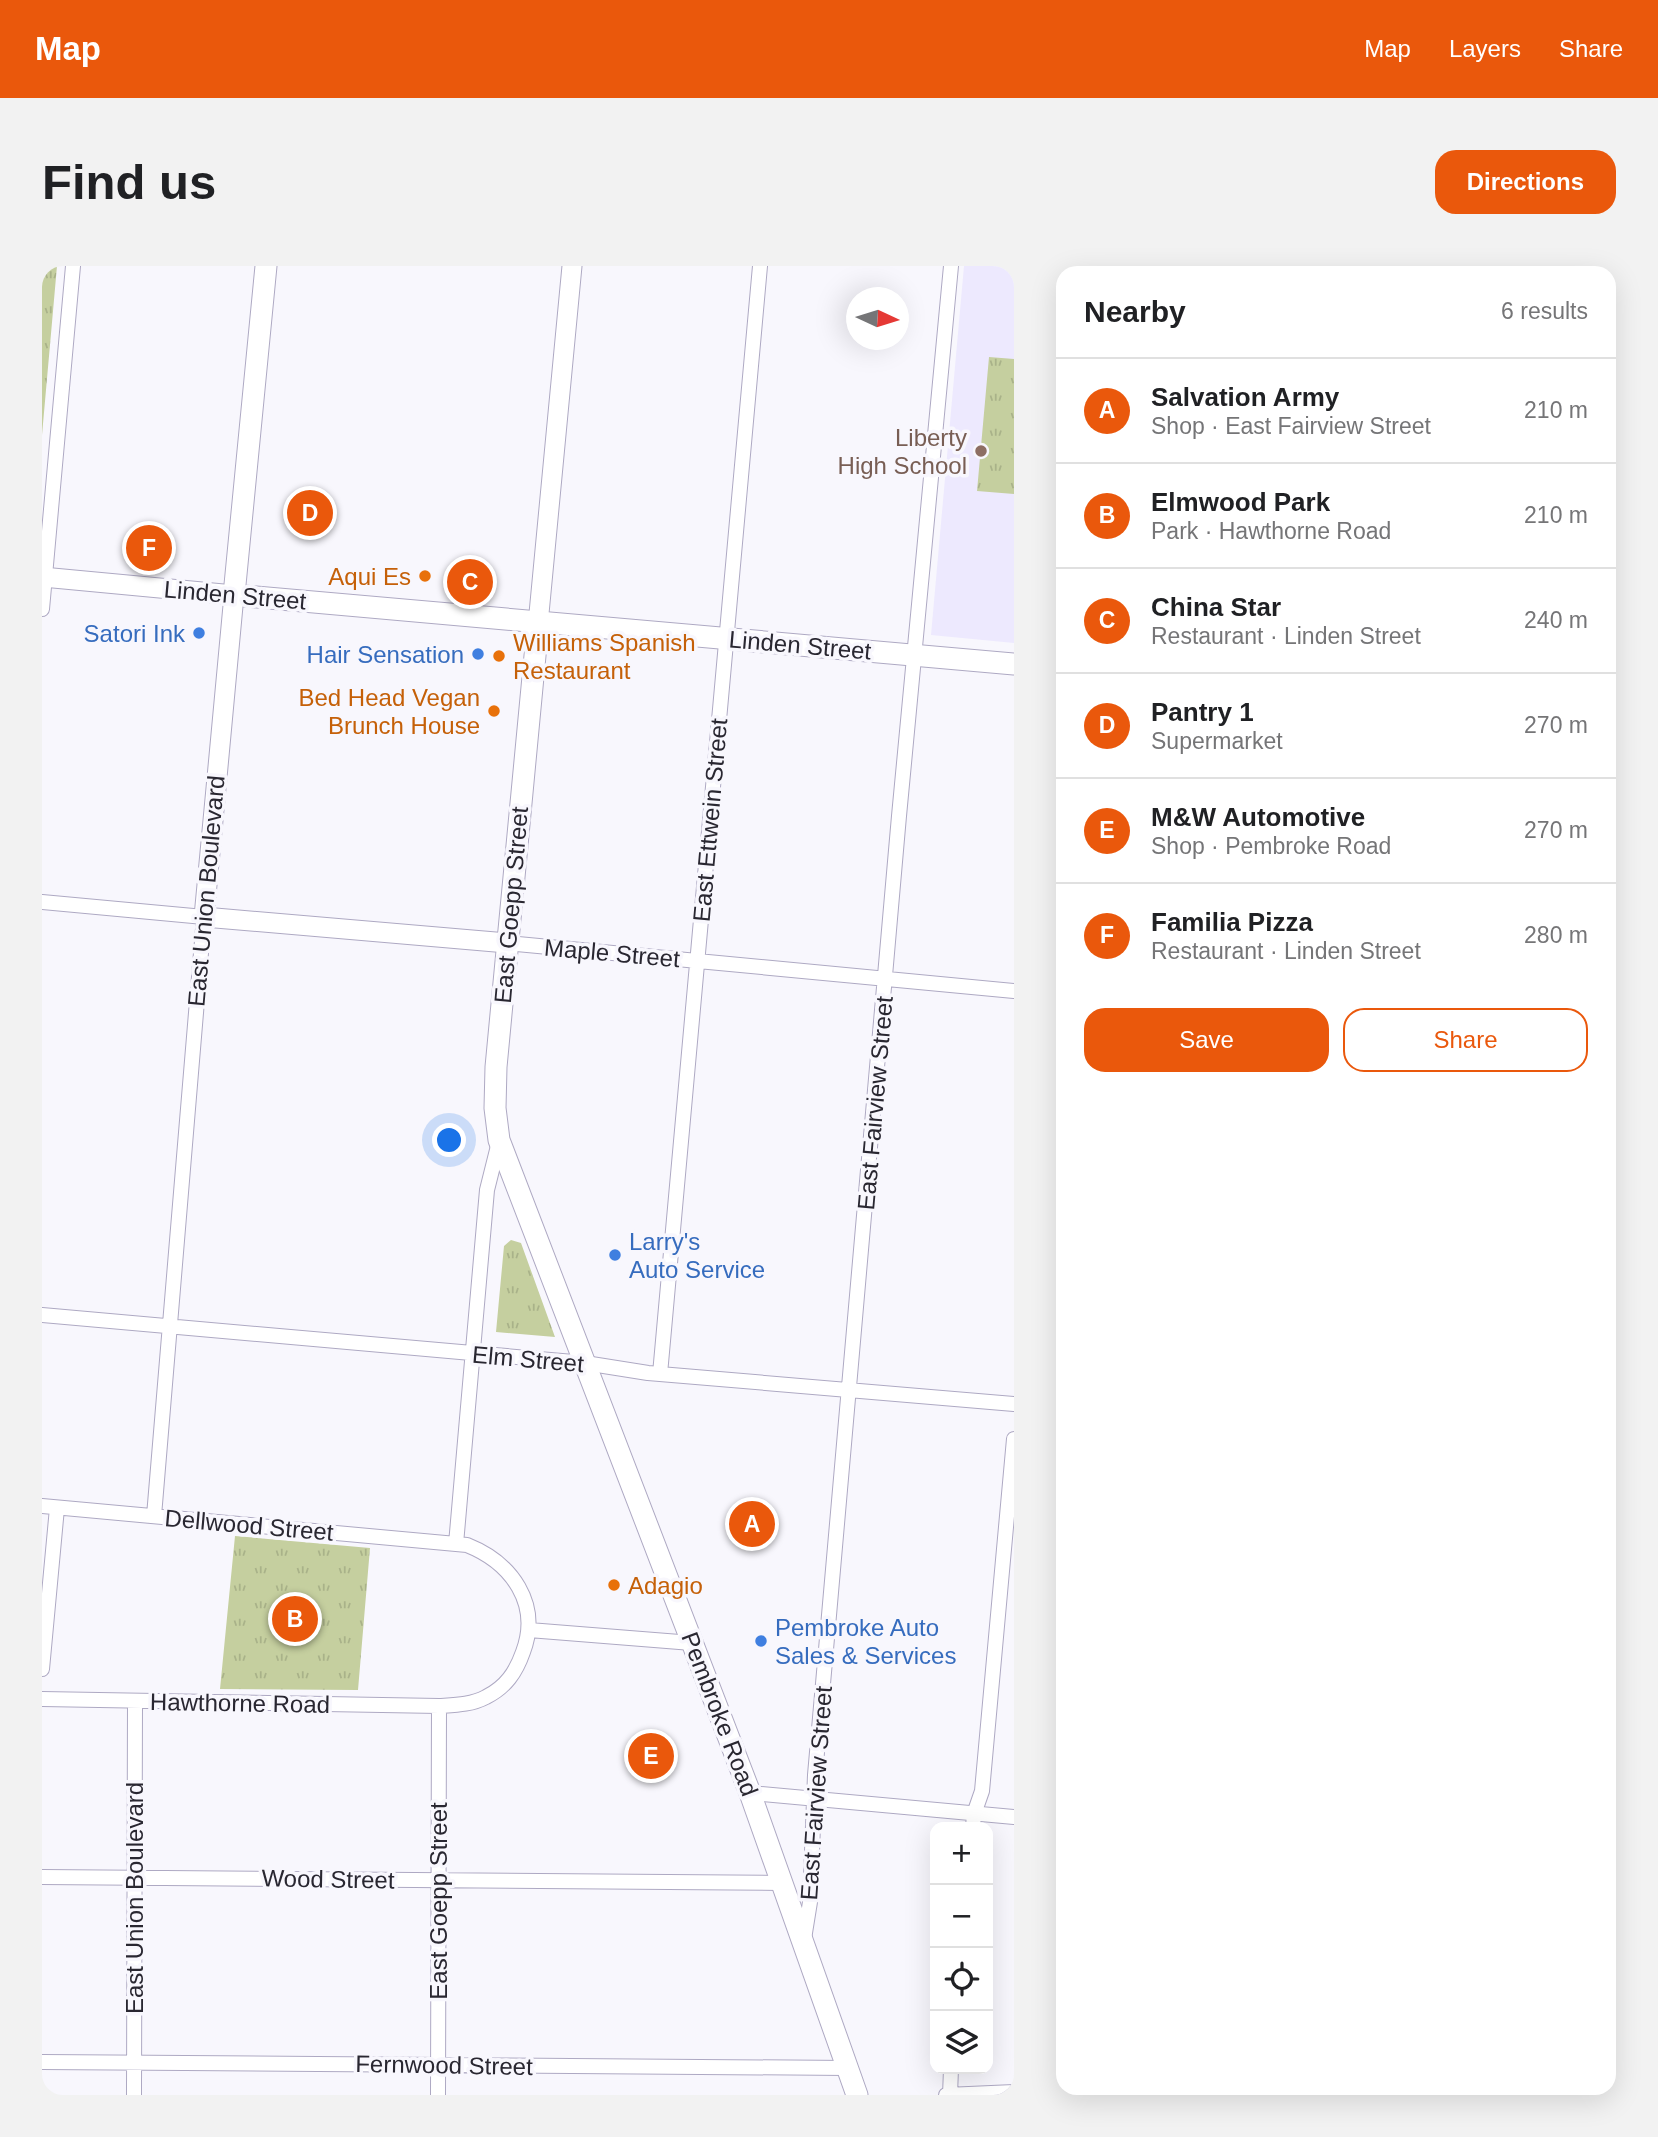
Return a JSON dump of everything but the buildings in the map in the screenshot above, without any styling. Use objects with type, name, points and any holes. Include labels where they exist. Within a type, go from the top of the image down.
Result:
[{"type":"main road","name":"East Union Boulevard","points":[[234,595],[267,266]]},
{"type":"main road","name":"Linden Street","points":[[234,595],[1014,664]]},
{"type":"main road","name":"East Goepp Street","points":[[499,1140],[496,1124],[496,1067],[538,624]]},
{"type":"main road","name":"Pembroke Road","points":[[499,1140],[750,1793],[857,2095]]},
{"type":"street","points":[[42,609],[73,266]]},
{"type":"street","name":"East Goepp Street","points":[[538,624],[572,266]]},
{"type":"street","name":"East Ettwein Street","points":[[660,1374],[760,266]]},
{"type":"street","name":"East Fairview Street","points":[[804,1940],[810,1902],[813,1798],[951,266]]},
{"type":"street","name":"Linden Street","points":[[43,577],[234,595]]},
{"type":"street","name":"East Union Boulevard","points":[[154,1516],[234,595]]},
{"type":"street","name":"Maple Street","points":[[42,902],[1014,991]]},
{"type":"street","name":"East Goepp Street","points":[[456,1544],[487,1190],[499,1140]]},
{"type":"street","name":"Elm Street","points":[[42,1315],[585,1363],[660,1374],[1014,1404]]},
{"type":"street","points":[[974,1821],[982,1791],[1014,1439]]},
{"type":"street","points":[[42,1669],[49,1507]]},
{"type":"street","name":"Dellwood Street","points":[[49,1507],[456,1544],[477,1549],[506,1569],[523,1592],[528,1606],[529,1630]]},
{"type":"street","points":[[529,1630],[692,1643]]},
{"type":"street","name":"Hawthorne Road","points":[[42,1699],[439,1706],[466,1704],[488,1697],[511,1678],[529,1630]]},
{"type":"street","name":"East Union Boulevard","points":[[134,2095],[135,1702]]},
{"type":"street","name":"East Goepp Street","points":[[438,2095],[439,1706]]},
{"type":"street","points":[[750,1793],[813,1798],[974,1821],[1014,1817]]},
{"type":"street","name":"Wood Street","points":[[42,1877],[781,1883]]},
{"type":"street","name":"Fernwood Street","points":[[42,2062],[847,2068]]},
{"type":"street","points":[[950,2074],[948,2095],[1014,2092]]},
{"type":"shaded area","name":"Liberty High School","points":[[964,266],[1014,266],[1014,643],[931,635]]},
{"type":"green space","points":[[42,266],[57,266],[42,435]]},
{"type":"green space","points":[[989,357],[1014,359],[1014,494],[977,491]]},
{"type":"green space","points":[[511,1240],[521,1243],[555,1337],[496,1332],[504,1246]]},
{"type":"green space","points":[[235,1536],[370,1548],[358,1690],[220,1689]]},
{"type":"place","name":"Liberty High School","points":[[981,451]]},
{"type":"place","name":"Pantry 1","points":[[310,513]]},
{"type":"place","name":"Familia Pizza","points":[[149,548]]},
{"type":"place","name":"Aqui Es","points":[[425,576]]},
{"type":"place","name":"China Star","points":[[470,582]]},
{"type":"place","name":"Satori Ink","points":[[199,633]]},
{"type":"place","name":"Hair Sensation","points":[[478,654]]},
{"type":"place","name":"Williams Spanish Restaurant","points":[[499,656]]},
{"type":"place","name":"Bed Head Vegan Brunch House","points":[[494,711]]},
{"type":"place","name":"Larry's Auto Service","points":[[615,1255]]},
{"type":"place","name":"Salvation Army","points":[[752,1524]]},
{"type":"place","name":"Adagio","points":[[614,1585]]},
{"type":"place","name":"Elmwood Park","points":[[295,1619]]},
{"type":"place","name":"Pembroke Auto Sales & Services","points":[[761,1641]]},
{"type":"place","name":"M&W Automotive","points":[[651,1756]]}]
